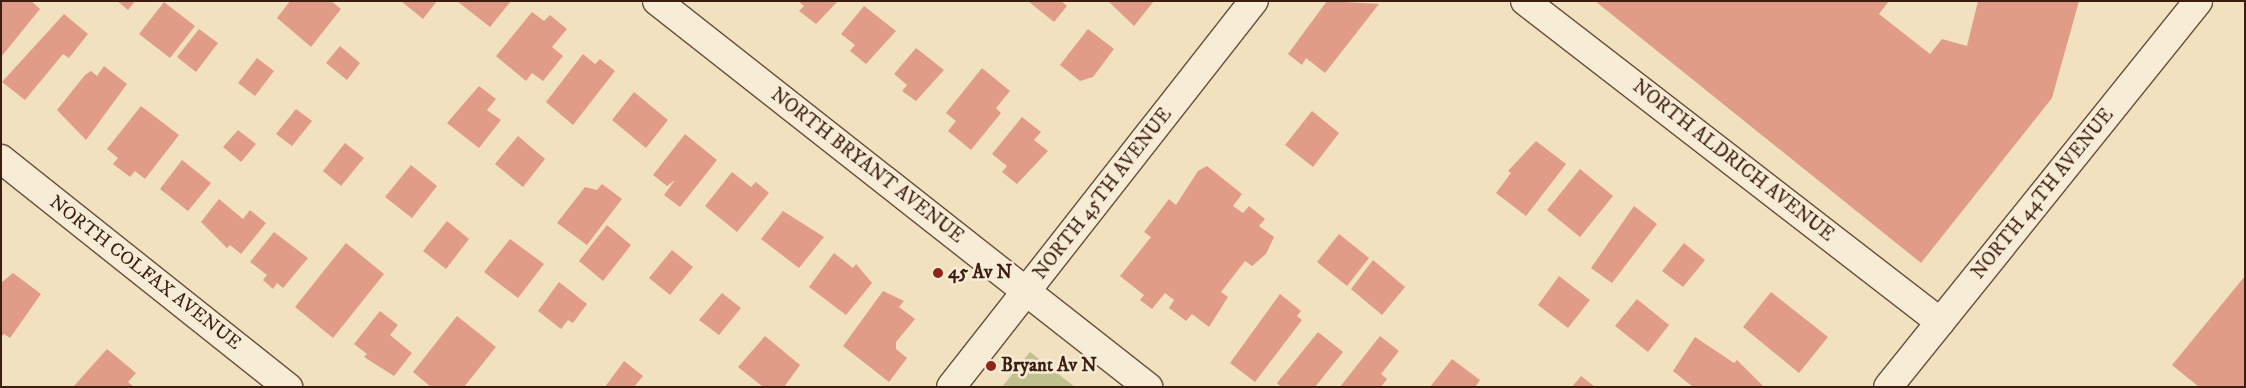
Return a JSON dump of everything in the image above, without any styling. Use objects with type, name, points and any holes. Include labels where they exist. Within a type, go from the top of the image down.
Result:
[{"type":"street","name":"NORTH BRYANT AVENUE","points":[[657,1],[1148,387]]},
{"type":"street","name":"NORTH 45TH AVENUE","points":[[952,387],[1254,1]]},
{"type":"street","name":"NORTH ALDRICH AVENUE","points":[[1525,1],[1940,322]]},
{"type":"street","name":"NORTH 44TH AVENUE","points":[[1888,387],[2198,1]]},
{"type":"street","name":"NORTH COLFAX AVENUE","points":[[1,159],[288,387]]},
{"type":"green space","points":[[1030,352],[1075,387],[1002,387]]},
{"type":"building","points":[[1,1],[31,1],[40,9],[1,57]]},
{"type":"building","points":[[117,1],[135,1],[128,10]]},
{"type":"building","points":[[290,1],[331,1],[341,9],[311,47],[277,18]]},
{"type":"building","points":[[401,1],[437,1],[423,19]]},
{"type":"building","points":[[457,1],[511,1],[490,27]]},
{"type":"building","points":[[798,1],[838,1],[816,24],[799,11],[804,6]]},
{"type":"building","points":[[1028,1],[1061,1],[1067,6],[1054,22]]},
{"type":"building","points":[[1108,1],[1154,1],[1134,26]]},
{"type":"building","points":[[1327,1],[1379,4],[1325,73],[1306,58],[1302,65],[1288,54]]},
{"type":"building","points":[[1595,1],[1889,1],[1879,14],[1930,54],[1942,39],[1967,46],[1978,1],[2079,1],[2052,98],[1921,263]]},
{"type":"building","points":[[164,2],[195,26],[170,58],[139,34]]},
{"type":"building","points":[[864,6],[896,31],[866,64],[850,51],[855,45],[841,34]]},
{"type":"building","points":[[532,12],[544,21],[550,15],[567,29],[552,47],[563,56],[543,81],[532,73],[526,81],[496,56]]},
{"type":"building","points":[[64,14],[88,34],[69,58],[63,54],[25,100],[2,82]]},
{"type":"building","points":[[199,29],[218,43],[196,72],[177,57]]},
{"type":"building","points":[[1088,29],[1114,49],[1093,77],[1080,81],[1060,65]]},
{"type":"building","points":[[340,46],[360,63],[347,80],[326,63]]},
{"type":"building","points":[[916,48],[944,70],[916,101],[902,91],[907,85],[894,74]]},
{"type":"building","points":[[583,54],[595,64],[600,59],[615,71],[573,125],[546,102]]},
{"type":"building","points":[[257,58],[274,71],[255,96],[238,83]]},
{"type":"building","points":[[104,66],[127,84],[86,140],[57,110],[85,75],[91,71],[97,76]]},
{"type":"building","points":[[982,68],[1010,91],[996,108],[1001,113],[971,150],[948,131],[956,121],[946,113]]},
{"type":"building","points":[[479,86],[496,99],[487,110],[501,120],[479,148],[447,123]]},
{"type":"building","points":[[634,92],[668,120],[646,148],[612,120]]},
{"type":"building","points":[[141,106],[179,135],[145,179],[135,171],[130,177],[113,164],[118,158],[107,149]]},
{"type":"building","points":[[296,109],[312,121],[292,146],[276,134]]},
{"type":"building","points":[[1312,111],[1339,133],[1313,167],[1285,145]]},
{"type":"building","points":[[1022,117],[1041,132],[1034,140],[1048,151],[1017,184],[1002,172],[1007,166],[992,154]]},
{"type":"building","points":[[238,130],[256,144],[241,162],[223,147]]},
{"type":"building","points":[[685,134],[717,160],[680,207],[664,195],[675,180],[667,186],[653,175]]},
{"type":"building","points":[[518,136],[545,159],[523,187],[495,164]]},
{"type":"building","points":[[1536,141],[1566,164],[1526,216],[1496,193],[1511,173],[1508,171]]},
{"type":"building","points":[[345,143],[364,158],[341,186],[323,171]]},
{"type":"building","points":[[182,160],[211,183],[188,211],[160,189]]},
{"type":"building","points":[[411,165],[437,186],[412,218],[385,197]]},
{"type":"building","points":[[1207,166],[1242,194],[1233,206],[1243,213],[1249,206],[1265,219],[1259,226],[1274,237],[1266,254],[1252,266],[1245,261],[1221,292],[1228,297],[1209,327],[1192,314],[1186,321],[1169,308],[1174,300],[1165,293],[1152,309],[1140,300],[1144,295],[1120,276],[1151,237],[1144,232],[1169,199],[1176,205],[1198,171]]},
{"type":"building","points":[[1580,169],[1613,196],[1580,237],[1547,210]]},
{"type":"building","points":[[732,172],[751,187],[756,182],[769,193],[737,232],[705,206]]},
{"type":"building","points":[[602,184],[622,199],[587,245],[557,223],[585,187],[597,190]]},
{"type":"building","points":[[219,199],[243,219],[250,210],[266,223],[241,254],[230,245],[227,248],[201,222]]},
{"type":"building","points":[[1634,206],[1657,224],[1612,283],[1591,268]]},
{"type":"building","points":[[783,211],[824,237],[799,268],[761,239]]},
{"type":"building","points":[[447,221],[469,239],[446,269],[423,251]]},
{"type":"building","points":[[607,225],[631,245],[603,281],[579,261]]},
{"type":"building","points":[[274,232],[308,258],[283,288],[277,283],[273,289],[263,280],[267,275],[250,262]]},
{"type":"building","points":[[1339,234],[1369,258],[1347,286],[1317,262]]},
{"type":"building","points":[[510,239],[544,264],[518,298],[484,272]]},
{"type":"building","points":[[346,243],[384,274],[333,338],[295,307]]},
{"type":"building","points":[[1684,243],[1705,260],[1683,287],[1662,271]]},
{"type":"building","points":[[672,250],[693,267],[670,295],[649,278]]},
{"type":"building","points":[[834,253],[853,268],[856,264],[872,283],[846,315],[809,287]]},
{"type":"building","points":[[1373,260],[1405,287],[1382,315],[1351,289]]},
{"type":"building","points":[[13,273],[41,294],[10,338],[4,334],[1,337],[1,283]]},
{"type":"building","points":[[1559,276],[1590,300],[1568,328],[1538,305]]},
{"type":"building","points":[[2245,276],[2245,387],[2199,387],[2172,365]]},
{"type":"building","points":[[559,282],[587,304],[573,323],[568,320],[561,329],[538,311]]},
{"type":"building","points":[[883,291],[904,301],[899,307],[915,319],[896,342],[896,349],[907,358],[889,382],[843,346]]},
{"type":"building","points":[[1771,292],[1828,337],[1799,373],[1743,327]]},
{"type":"building","points":[[722,293],[741,308],[719,335],[699,320]]},
{"type":"building","points":[[1280,294],[1301,311],[1297,316],[1302,320],[1255,382],[1230,363]]},
{"type":"building","points":[[1637,299],[1669,325],[1648,352],[1615,326]]},
{"type":"building","points":[[380,311],[398,325],[390,335],[412,353],[394,376],[364,357],[367,354],[354,344]]},
{"type":"building","points":[[457,316],[496,347],[464,387],[431,387],[413,372]]},
{"type":"building","points":[[1318,332],[1343,352],[1315,387],[1281,387],[1277,383]]},
{"type":"building","points":[[765,336],[800,365],[784,387],[763,387],[738,367]]},
{"type":"building","points":[[1380,336],[1399,351],[1381,374],[1387,379],[1381,387],[1340,387]]},
{"type":"building","points":[[1695,337],[1734,363],[1737,360],[1764,387],[1693,387],[1673,371]]},
{"type":"building","points":[[107,349],[136,373],[128,382],[134,387],[73,387]]},
{"type":"building","points":[[1452,359],[1480,380],[1475,387],[1430,387]]},
{"type":"building","points":[[624,361],[643,376],[634,387],[605,387]]},
{"type":"building","points":[[1581,376],[1595,387],[1572,387]]},
{"type":"place","name":"45 Av N","points":[[938,273]]},
{"type":"place","name":"Bryant Av N","points":[[991,366]]}]
